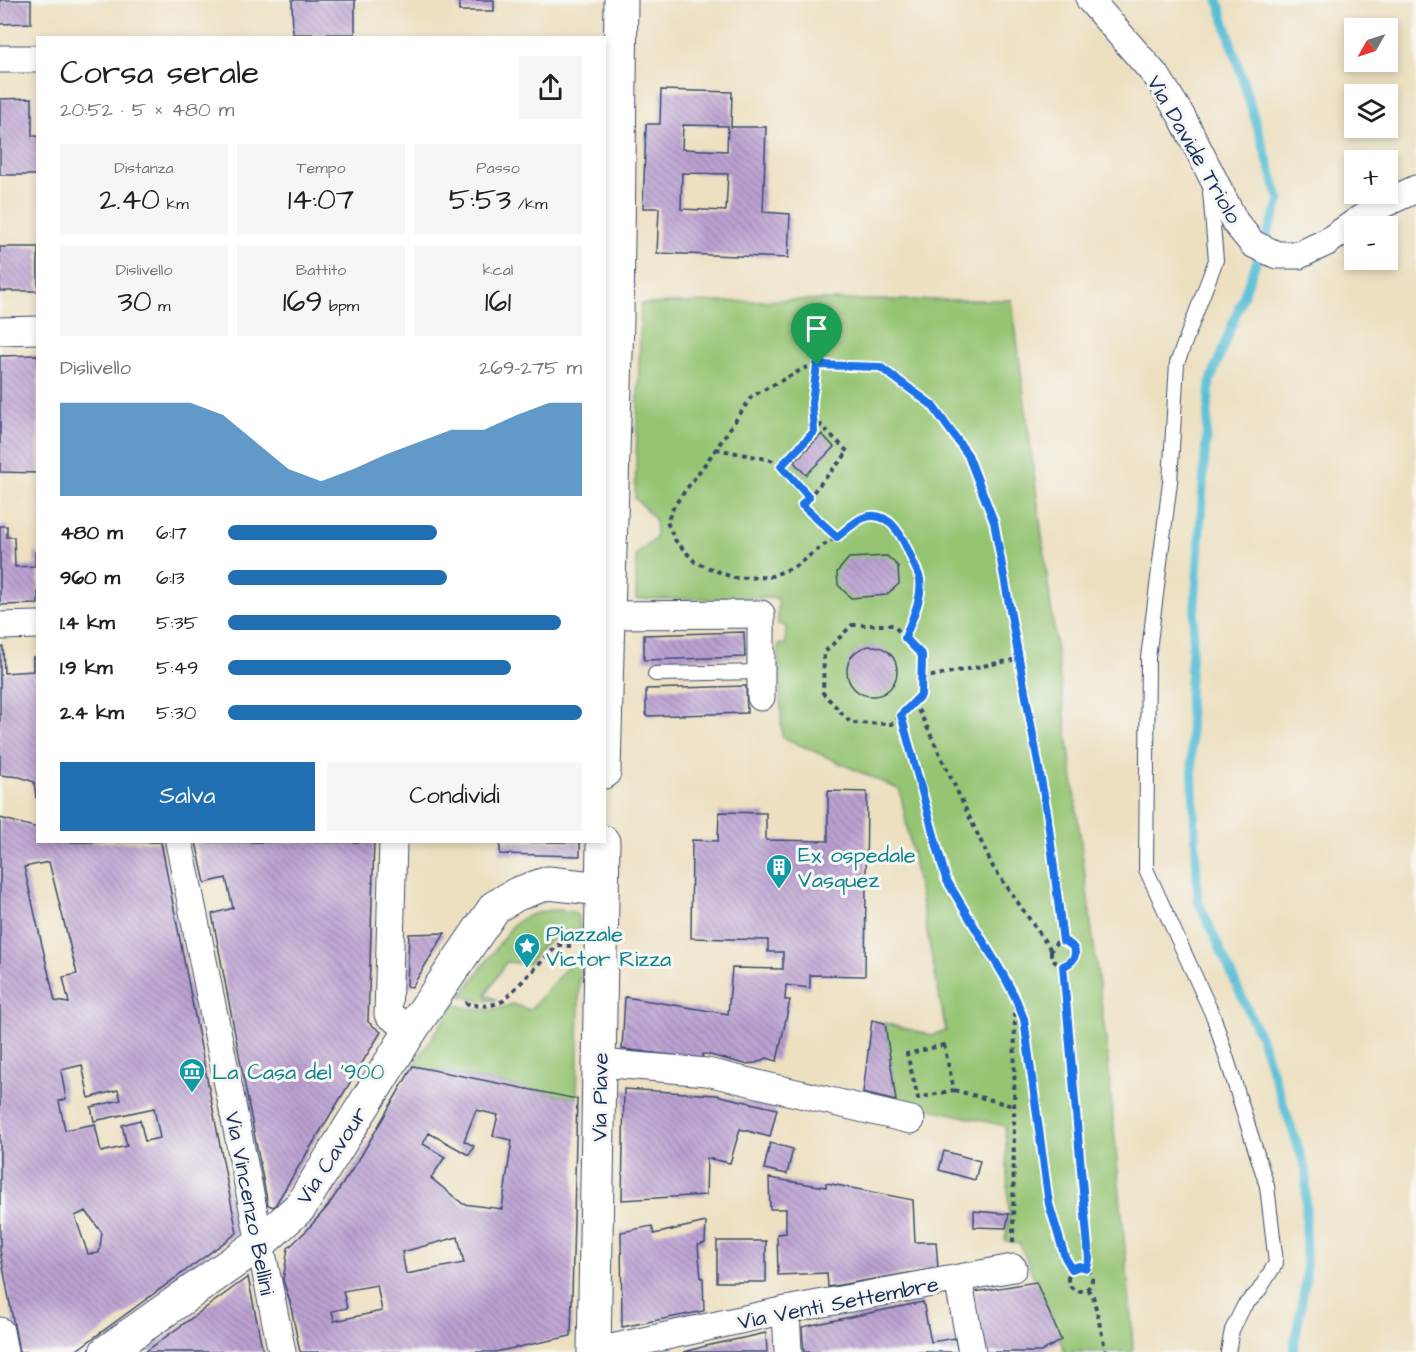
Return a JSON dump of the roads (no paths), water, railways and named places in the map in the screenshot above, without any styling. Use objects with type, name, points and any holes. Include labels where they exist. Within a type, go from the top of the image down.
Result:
[{"type":"main road","points":[[606,615],[611,320],[612,46],[621,0]]},
{"type":"main road","name":"Via Piave","points":[[594,1352],[603,843]]},
{"type":"main road","name":"Via Cavour","points":[[105,1352],[259,1244],[300,1207],[411,1030],[495,907],[517,894],[548,883],[602,889]]},
{"type":"street","name":"Via Davide Triolo","points":[[1090,0],[1158,78],[1182,117],[1235,222],[1265,249],[1299,255],[1327,242],[1379,206],[1416,189]]},
{"type":"street","points":[[0,59],[36,58]]},
{"type":"street","points":[[0,331],[36,330]]},
{"type":"street","points":[[606,615],[761,614],[761,685]]},
{"type":"street","points":[[0,626],[36,625]]},
{"type":"street","name":"Via Vincenzo Bellini","points":[[179,843],[282,1352]]},
{"type":"street","points":[[393,843],[388,1014],[411,1030]]},
{"type":"street","points":[[600,1063],[707,1072],[911,1120]]},
{"type":"street","name":"Via Venti Settembre","points":[[594,1352],[786,1310],[1013,1268]]},
{"type":"street","points":[[958,1279],[972,1352]]},
{"type":"street","points":[[786,1310],[788,1352]]},
{"type":"street","points":[[0,1331],[4,1352]]},
{"type":"lane","points":[[1215,183],[1210,192],[1216,260],[1177,363],[1170,482],[1148,658],[1146,869],[1214,1017],[1267,1186],[1276,1263],[1258,1292],[1244,1306],[1232,1330],[1228,1352]]},
{"type":"lane","points":[[656,674],[761,685]]},
{"type":"waterway","points":[[1218,0],[1280,201],[1210,382],[1189,694],[1198,901],[1261,1039],[1306,1170],[1306,1278],[1293,1352]]},
{"type":"place","name":"Ex ospedale Vasquez","points":[[779,890]]},
{"type":"place","name":"Piazzale Victor Rizza","points":[[527,969]]},
{"type":"place","name":"La Casa del '900","points":[[192,1094]]}]
